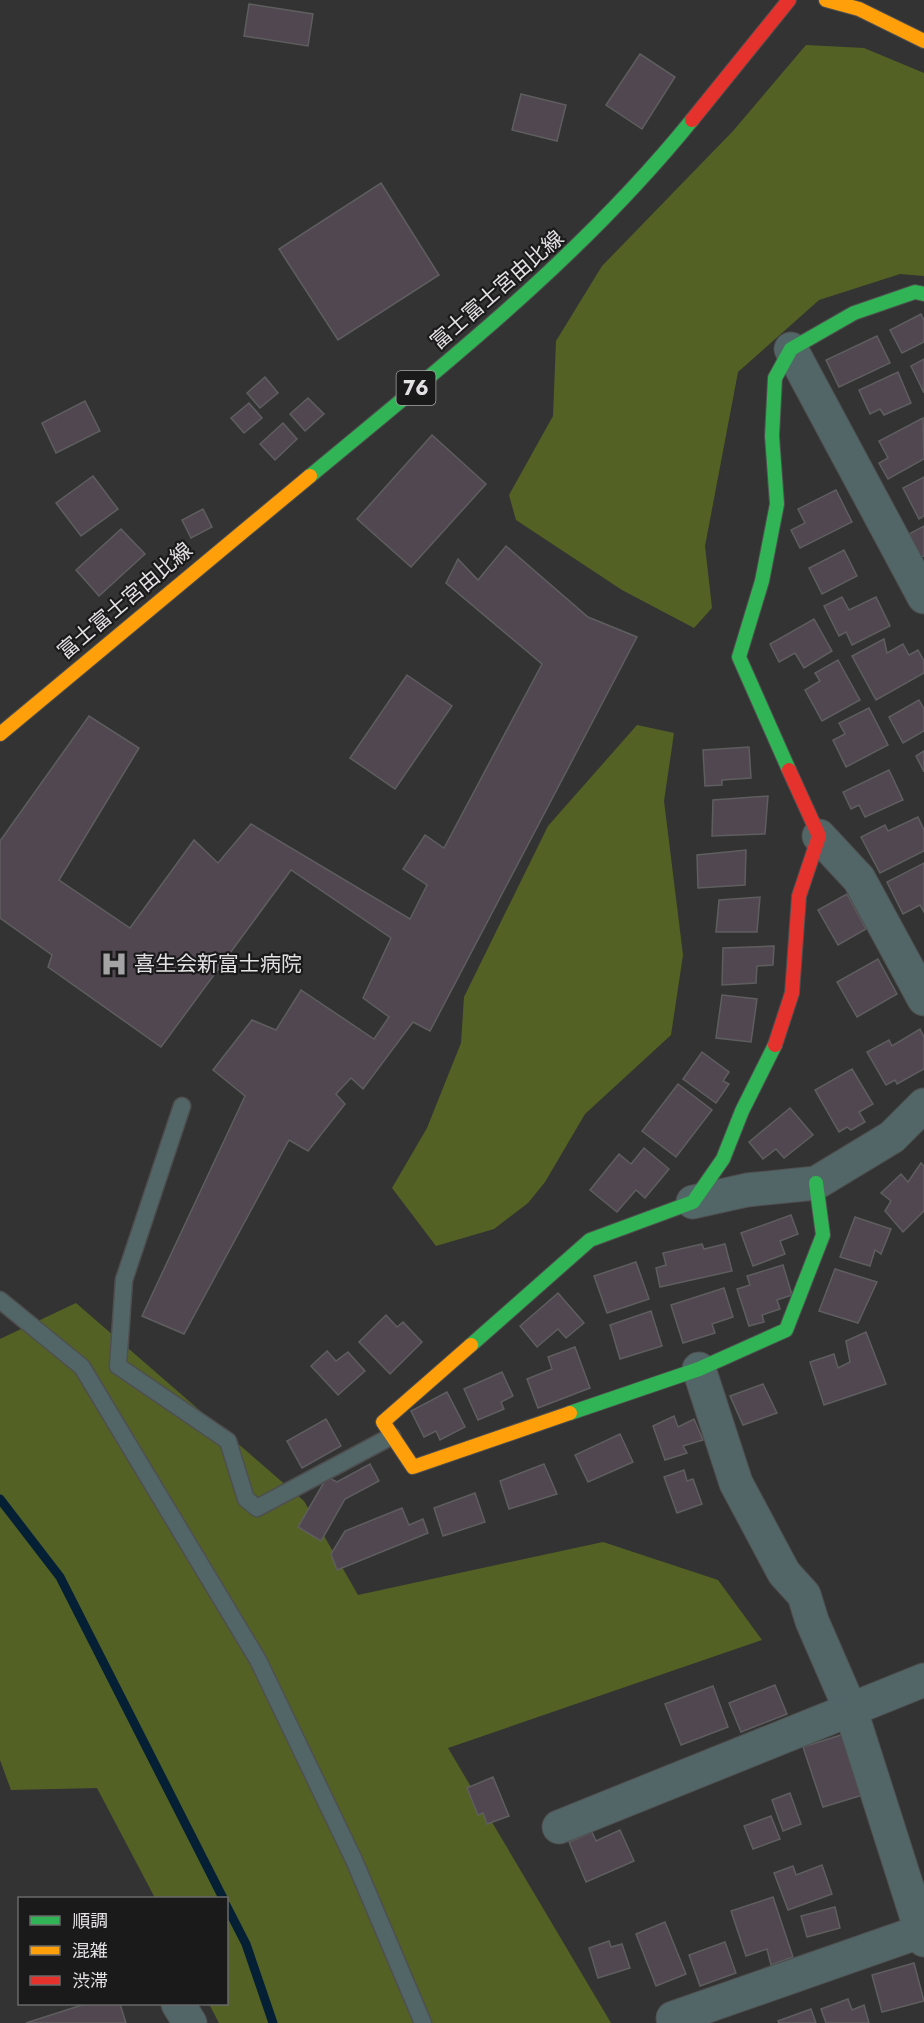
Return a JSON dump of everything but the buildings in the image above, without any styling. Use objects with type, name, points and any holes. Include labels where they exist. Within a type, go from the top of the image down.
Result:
[{"type":"street","name":"富士富士宮由比線","points":[[0,734],[515,306],[572,253],[666,152],[789,0]]},
{"type":"street","points":[[826,0],[859,9],[924,41]]},
{"type":"street","points":[[924,294],[915,292],[854,313],[791,349],[775,378],[772,436],[777,504],[762,582],[739,657],[819,836],[859,879],[924,999]]},
{"type":"street","points":[[791,349],[924,597]]},
{"type":"street","points":[[693,1202],[723,1159],[742,1111],[756,1087],[777,1038],[792,993],[799,896],[819,836]]},
{"type":"street","points":[[816,1183],[823,1235],[786,1330],[699,1369],[413,1467],[383,1422],[590,1240],[693,1202],[747,1190],[816,1183],[892,1137],[924,1105]]},
{"type":"street","points":[[675,2023],[672,2018],[923,1935],[911,1858],[852,1711],[812,1621],[804,1595],[775,1558],[765,1534],[736,1484],[699,1369]]},
{"type":"street","points":[[559,1827],[852,1711],[924,1680]]},
{"type":"street","points":[[179,2005],[190,2023]]},
{"type":"lane","points":[[182,1106],[124,1280],[118,1366],[228,1441],[246,1499],[256,1508],[392,1437]]},
{"type":"lane","points":[[0,1300],[82,1367],[258,1660],[354,1860],[423,2023]]},
{"type":"green space","points":[[806,45],[864,48],[924,73],[924,276],[900,274],[819,300],[738,372],[705,546],[712,608],[694,628],[622,590],[516,520],[509,495],[553,416],[556,341],[602,266],[733,131]]},
{"type":"green space","points":[[637,725],[674,733],[664,801],[683,955],[671,1035],[585,1114],[545,1182],[528,1203],[494,1229],[436,1246],[392,1188],[427,1128],[461,1043],[464,997],[548,826]]},
{"type":"green space","points":[[76,1303],[304,1501],[358,1595],[603,1542],[718,1580],[762,1640],[448,1748],[611,2023],[219,2023],[210,2005],[228,2005],[228,1897],[154,1897],[97,1788],[11,1790],[0,1760],[0,1339]]},
{"type":"waterway","points":[[0,1499],[60,1577],[222,1897]]},
{"type":"waterway","points":[[228,1909],[246,1944],[273,2023]]},
{"type":"traffic: fast","points":[[310,476],[461,350],[558,263],[649,170],[692,120]]},
{"type":"traffic: fast","points":[[789,770],[739,657],[762,581],[777,504],[772,436],[775,378],[791,349],[854,313],[915,292],[924,294]]},
{"type":"traffic: fast","points":[[471,1345],[590,1240],[693,1202],[723,1159],[742,1111],[775,1045]]},
{"type":"traffic: fast","points":[[570,1413],[699,1369],[786,1330],[823,1235],[816,1183]]},
{"type":"traffic: slow","points":[[826,0],[859,9],[924,41]]},
{"type":"traffic: slow","points":[[0,734],[310,476]]},
{"type":"traffic: slow","points":[[471,1345],[383,1422],[413,1467],[570,1413]]},
{"type":"traffic: jam","points":[[692,120],[789,0]]},
{"type":"traffic: jam","points":[[775,1045],[792,993],[799,896],[819,836],[789,770]]},
{"type":"place","name":"喜生会新富士病院","points":[[114,964]]}]
